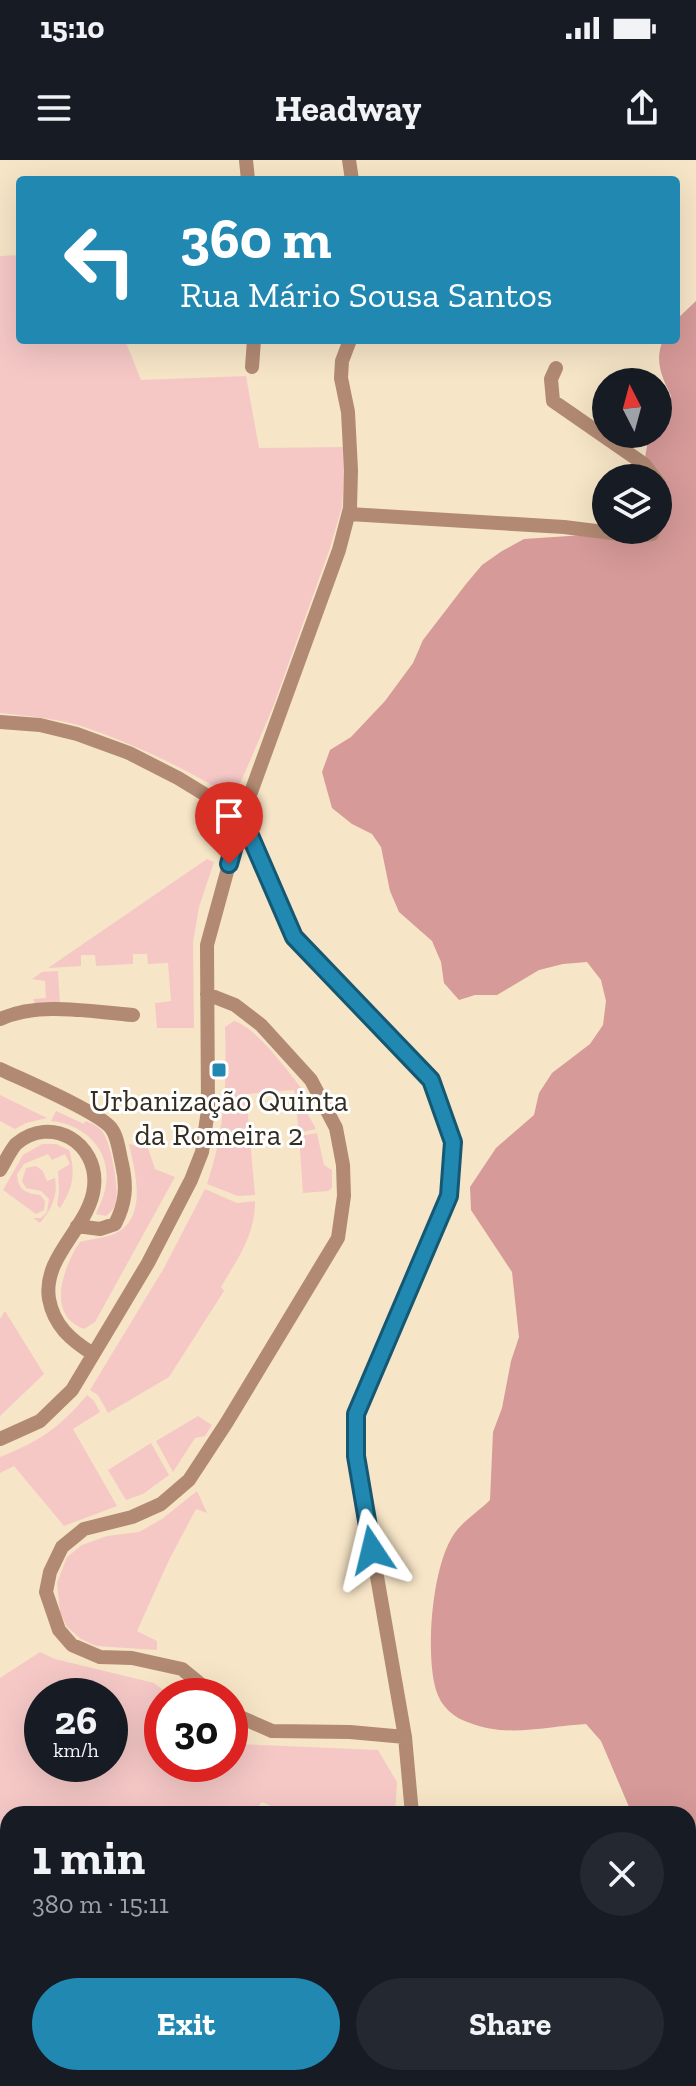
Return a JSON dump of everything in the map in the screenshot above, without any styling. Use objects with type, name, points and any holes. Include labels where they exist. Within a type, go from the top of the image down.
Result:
[{"type":"street","points":[[252,367],[254,344]]},
{"type":"street","points":[[0,1439],[40,1421],[72,1390],[148,1263],[202,1152],[208,1110],[207,945],[242,817],[334,565],[349,514],[351,456],[348,412],[341,378],[342,361],[348,344]]},
{"type":"street","points":[[556,368],[551,379],[553,401],[644,464]]},
{"type":"street","points":[[349,514],[592,530]]},
{"type":"street","points":[[0,722],[40,725],[77,734],[129,753],[242,817],[294,937],[431,1080],[453,1142],[449,1196],[356,1414],[356,1456],[405,1737],[411,1806]]},
{"type":"street","points":[[193,1678],[182,1669],[132,1658],[100,1657],[72,1645],[59,1630],[46,1592],[50,1572],[62,1547],[84,1529],[132,1517],[161,1504],[189,1480],[338,1238],[344,1196],[343,1165],[336,1128],[311,1080],[261,1025],[235,1005],[207,994]]},
{"type":"street","points":[[0,1019],[28,1011],[62,1009],[133,1015]]},
{"type":"street","points":[[0,1069],[86,1111],[109,1126],[116,1137],[127,1184],[123,1208],[115,1224],[100,1229],[77,1226]]},
{"type":"street","points":[[0,1170],[16,1145],[46,1133],[65,1134],[82,1145],[91,1158],[95,1186],[91,1201],[50,1274],[49,1297],[58,1325],[71,1340],[93,1354]]},
{"type":"street","points":[[248,1720],[272,1731],[350,1732],[405,1737]]},
{"type":"shaded area","points":[[16,255],[16,344],[127,344],[141,380],[246,376],[259,448],[346,447],[342,507],[330,548],[273,707],[234,798],[160,758],[101,733],[61,721],[0,713],[0,256]]},
{"type":"shaded area","points":[[696,301],[696,1806],[629,1806],[601,1741],[586,1724],[498,1730],[470,1723],[449,1711],[438,1696],[431,1655],[436,1588],[446,1548],[466,1520],[490,1500],[493,1432],[519,1337],[512,1272],[471,1210],[470,1187],[496,1148],[534,1115],[539,1093],[552,1073],[590,1044],[603,1025],[606,1001],[601,980],[587,962],[563,964],[539,970],[497,995],[475,995],[459,1000],[444,983],[441,962],[432,941],[399,912],[390,891],[381,847],[372,834],[352,824],[332,808],[322,772],[330,750],[351,737],[385,701],[413,663],[423,640],[466,584],[482,565],[502,551],[524,539],[592,534],[592,544],[672,544],[672,464],[644,464],[647,448],[672,448],[672,368],[660,368],[659,355],[662,344],[680,344],[680,316]]},
{"type":"shaded area","points":[[207,859],[214,862],[199,907],[193,942],[194,1028],[157,1028],[155,1003],[171,1001],[168,963],[148,964],[147,954],[133,954],[133,964],[96,966],[95,955],[81,955],[81,966],[48,968]]},
{"type":"shaded area","points":[[58,971],[60,1004],[35,1004],[33,999],[46,998],[45,981],[32,979],[42,972]]},
{"type":"shaded area","points":[[234,1021],[261,1040],[302,1089],[305,1109],[316,1129],[299,1133],[294,1090],[246,1094],[255,1195],[238,1196],[207,1184],[218,1145],[224,1106],[225,1027]]},
{"type":"shaded area","points":[[0,1095],[47,1118],[15,1129],[0,1121]]},
{"type":"shaded area","points":[[56,1111],[84,1124],[85,1121],[94,1125],[105,1137],[114,1165],[117,1194],[115,1206],[106,1216],[96,1214],[106,1184],[104,1160],[99,1149],[93,1140],[74,1127],[51,1121]]},
{"type":"shaded area","points":[[317,1133],[324,1165],[332,1170],[332,1188],[303,1193],[299,1136]]},
{"type":"shaded area","points":[[42,1144],[56,1144],[69,1150],[73,1173],[68,1194],[60,1208],[57,1205],[58,1171],[70,1164],[65,1154],[52,1160],[48,1154],[24,1164],[17,1174],[21,1187],[26,1192],[40,1195],[45,1201],[44,1210],[36,1214],[3,1190],[23,1155]]},
{"type":"shaded area","points":[[129,1144],[148,1148],[155,1169],[175,1177],[95,1322],[84,1329],[65,1313],[61,1301],[64,1276],[80,1242],[116,1233],[126,1226],[132,1216],[137,1193]]},
{"type":"shaded area","points":[[36,1166],[43,1171],[47,1181],[55,1178],[56,1185],[53,1202],[48,1213],[40,1223],[33,1218],[41,1218],[47,1212],[49,1199],[41,1191],[26,1188],[22,1181],[26,1168]]},
{"type":"shaded area","points":[[205,1189],[237,1203],[255,1201],[252,1225],[244,1246],[221,1287],[224,1291],[169,1377],[108,1413],[98,1395],[90,1390],[164,1268]]},
{"type":"shaded area","points":[[5,1311],[44,1374],[0,1416],[0,1319]]},
{"type":"shaded area","points":[[87,1395],[100,1412],[73,1429],[117,1506],[64,1526],[14,1466],[0,1473],[0,1457],[48,1432]]},
{"type":"shaded area","points":[[198,1416],[212,1425],[205,1436],[195,1438],[173,1472],[156,1441]]},
{"type":"shaded area","points":[[151,1443],[169,1475],[143,1494],[126,1500],[108,1470]]},
{"type":"shaded area","points":[[197,1491],[207,1513],[196,1509],[137,1631],[157,1641],[157,1650],[96,1646],[67,1627],[60,1612],[57,1583],[67,1557],[82,1545],[107,1536],[139,1532],[162,1519]]},
{"type":"shaded area","points":[[40,1652],[55,1659],[144,1681],[144,1782],[248,1782],[248,1744],[378,1750],[397,1782],[396,1806],[271,1806],[262,1802],[259,1806],[0,1806],[0,1678]]},
{"type":"place","name":"Urbanização Quinta da Romeira 2","points":[[219,1070]]},
{"type":"route","points":[[229,864],[242,817],[294,937],[431,1080],[453,1142],[449,1196],[356,1414],[356,1456],[372,1550]]}]
